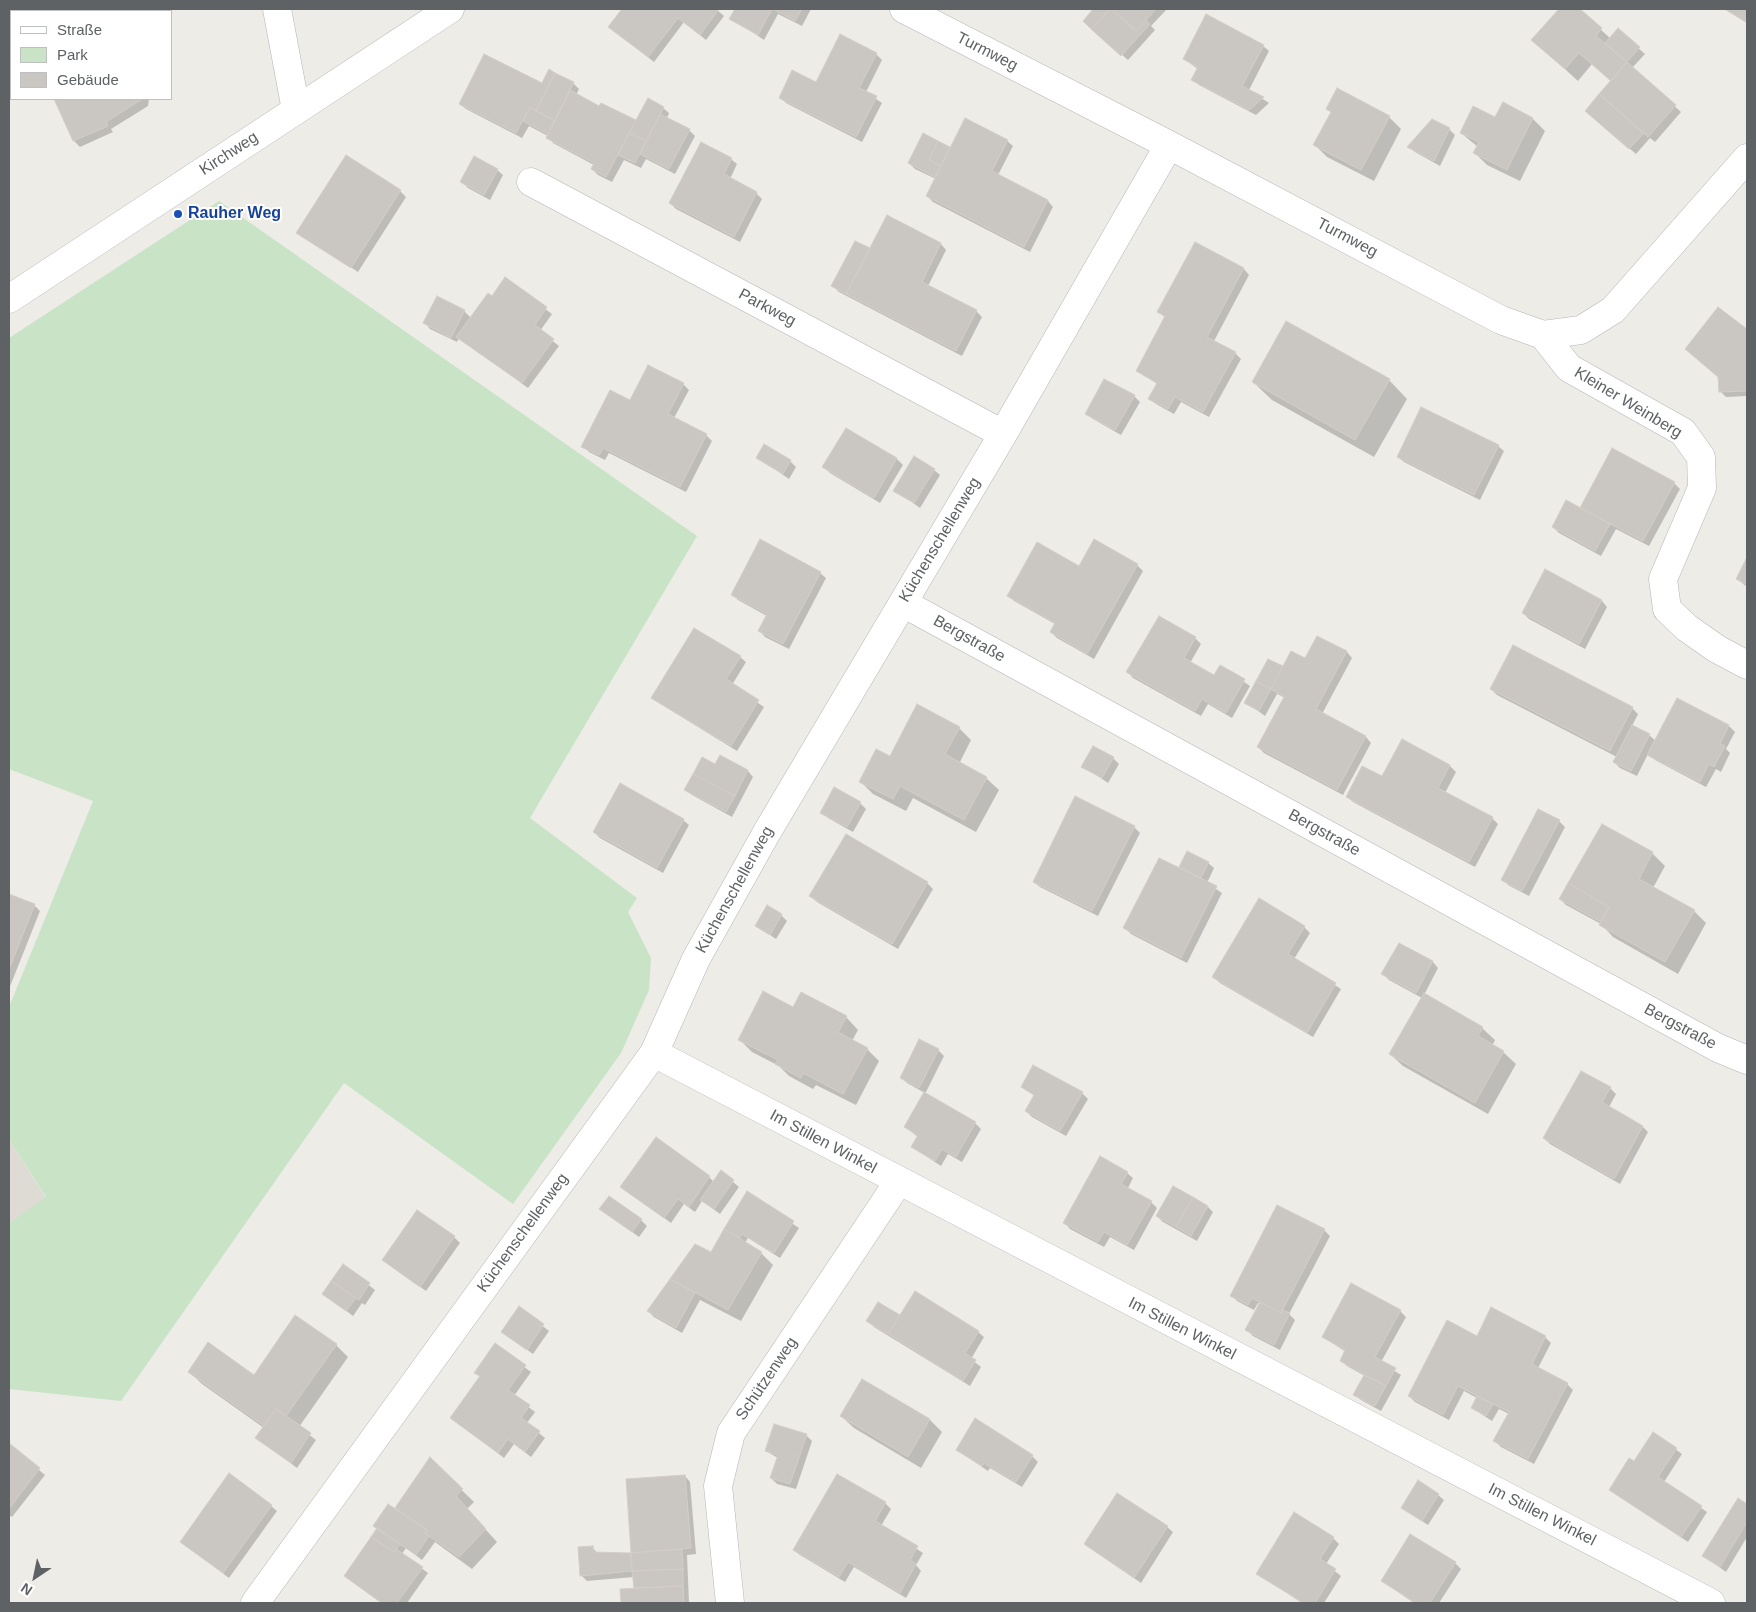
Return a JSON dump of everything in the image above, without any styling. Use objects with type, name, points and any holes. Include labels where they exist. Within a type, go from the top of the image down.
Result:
[{"type":"street","points":[[277,9],[296,110]]},
{"type":"street","name":"Kirchweg","points":[[9,299],[450,9]]},
{"type":"street","name":"Turmweg","points":[[904,9],[1169,145],[1502,320],[1543,335],[1581,330],[1613,310],[1747,158]]},
{"type":"street","name":"Küchenschellenweg","points":[[255,1603],[654,1053],[696,959],[767,832],[1003,434],[1169,145]]},
{"type":"street","name":"Parkweg","points":[[531,182],[1003,434]]},
{"type":"street","name":"Kleiner Weinberg","points":[[1543,335],[1569,368],[1683,432],[1701,457],[1702,488],[1663,579],[1667,609],[1687,628],[1717,649],[1747,665]]},
{"type":"street","name":"Bergstraße","points":[[903,603],[1718,1048],[1747,1060]]},
{"type":"street","name":"Im Stillen Winkel","points":[[654,1053],[1711,1603]]},
{"type":"street","name":"Schützenweg","points":[[730,1603],[718,1486],[731,1433],[899,1181]]},
{"type":"shaded area","points":[[9,1139],[46,1198],[9,1223]]},
{"type":"green space","points":[[219,201],[697,536],[530,818],[637,898],[628,912],[651,958],[649,990],[621,1053],[513,1204],[344,1083],[121,1401],[9,1389],[9,1223],[46,1197],[9,1139],[9,1007],[93,801],[9,769],[9,338]]},
{"type":"building","points":[[37,9],[120,10],[38,10]]},
{"type":"building","points":[[622,9],[719,9],[700,35],[678,18],[648,57],[608,27]]},
{"type":"building","points":[[735,9],[772,9],[758,35],[729,19]]},
{"type":"building","points":[[773,9],[802,9],[795,21]]},
{"type":"building","points":[[1093,9],[1110,9],[1091,29],[1083,21]]},
{"type":"building","points":[[1110,9],[1136,31],[1146,20],[1150,24],[1121,56],[1091,29]]},
{"type":"building","points":[[1112,9],[1156,9],[1136,31]]},
{"type":"building","points":[[1559,9],[1580,9],[1602,28],[1596,36],[1627,62],[1611,81],[1579,53],[1565,69],[1531,40]]},
{"type":"building","points":[[1725,9],[1747,9],[1747,22]]},
{"type":"building","points":[[1206,14],[1264,45],[1242,86],[1264,97],[1249,110],[1191,80],[1198,67],[1183,59]]},
{"type":"building","points":[[1618,28],[1640,47],[1627,62],[1605,43]]},
{"type":"building","points":[[840,34],[877,53],[859,88],[877,96],[856,137],[779,98],[792,70],[816,82]]},
{"type":"building","points":[[484,54],[542,83],[549,69],[555,73],[536,111],[530,107],[516,133],[459,104]]},
{"type":"building","points":[[1627,62],[1676,105],[1648,137],[1599,94]]},
{"type":"building","points":[[555,73],[574,82],[555,121],[536,111]]},
{"type":"building","points":[[1337,88],[1390,116],[1361,170],[1313,145],[1331,112],[1326,109]]},
{"type":"building","points":[[570,90],[599,106],[601,103],[636,120],[606,177],[591,169],[594,163],[546,138]]},
{"type":"building","points":[[1599,94],[1644,133],[1629,149],[1585,111]]},
{"type":"building","points":[[648,98],[664,107],[646,141],[629,133]]},
{"type":"building","points":[[54,100],[140,100],[106,122],[108,126],[73,141]]},
{"type":"building","points":[[1503,102],[1533,118],[1507,170],[1473,153],[1479,142],[1460,133],[1473,106],[1495,117]]},
{"type":"building","points":[[530,107],[555,121],[548,134],[523,121]]},
{"type":"building","points":[[660,114],[690,129],[669,169],[640,154]]},
{"type":"building","points":[[965,118],[1008,140],[992,171],[1048,200],[1024,247],[926,196]]},
{"type":"building","points":[[1432,119],[1450,128],[1434,161],[1407,147]]},
{"type":"building","points":[[629,133],[646,141],[635,163],[618,155]]},
{"type":"building","points":[[923,133],[938,141],[929,160],[941,166],[935,177],[908,163]]},
{"type":"building","points":[[938,141],[950,147],[941,166],[929,160]]},
{"type":"building","points":[[701,142],[732,158],[724,174],[757,192],[734,237],[669,203]]},
{"type":"building","points":[[346,155],[401,190],[351,268],[296,233]]},
{"type":"building","points":[[474,156],[498,169],[484,195],[460,182]]},
{"type":"building","points":[[887,215],[941,243],[922,282],[977,310],[956,351],[846,294]]},
{"type":"building","points":[[855,241],[870,248],[846,294],[831,286]]},
{"type":"building","points":[[1195,242],[1244,268],[1207,337],[1236,352],[1203,412],[1175,397],[1168,409],[1148,399],[1157,383],[1136,371],[1165,316],[1157,312]]},
{"type":"building","points":[[505,277],[547,307],[535,325],[554,339],[522,383],[456,337],[488,293],[492,296]]},
{"type":"building","points":[[437,296],[465,310],[451,338],[423,323]]},
{"type":"building","points":[[1718,307],[1747,329],[1747,391],[1719,392],[1718,377],[1685,349]]},
{"type":"building","points":[[1286,321],[1390,379],[1355,440],[1252,382]]},
{"type":"building","points":[[648,365],[684,383],[668,414],[707,434],[680,487],[603,448],[599,455],[581,447],[610,390],[630,400]]},
{"type":"building","points":[[1104,379],[1135,395],[1115,430],[1085,414]]},
{"type":"building","points":[[1421,407],[1499,445],[1474,495],[1397,457]]},
{"type":"building","points":[[846,428],[897,458],[874,498],[822,467]]},
{"type":"building","points":[[764,444],[791,460],[783,474],[756,458]]},
{"type":"building","points":[[1612,448],[1675,482],[1643,541],[1580,508]]},
{"type":"building","points":[[914,456],[935,469],[914,503],[893,491]]},
{"type":"building","points":[[1566,500],[1610,524],[1595,551],[1552,527]]},
{"type":"building","points":[[760,539],[821,572],[783,644],[758,631],[767,614],[731,595]]},
{"type":"building","points":[[1094,539],[1138,564],[1087,654],[1050,632],[1055,623],[1007,596],[1037,542],[1079,566]]},
{"type":"building","points":[[1747,557],[1747,585],[1736,579]]},
{"type":"building","points":[[1545,569],[1602,600],[1579,644],[1522,613]]},
{"type":"building","points":[[1159,616],[1196,637],[1184,658],[1214,675],[1220,665],[1245,679],[1226,713],[1202,699],[1195,711],[1126,672]]},
{"type":"building","points":[[694,628],[741,656],[726,679],[759,700],[731,746],[651,698]]},
{"type":"building","points":[[1317,636],[1347,651],[1316,709],[1366,736],[1337,790],[1257,747],[1284,697],[1271,689],[1291,651],[1305,658]]},
{"type":"building","points":[[1513,645],[1633,707],[1610,751],[1490,689]]},
{"type":"building","points":[[1268,659],[1283,666],[1271,689],[1256,681]]},
{"type":"building","points":[[1256,681],[1271,689],[1259,711],[1244,703]]},
{"type":"building","points":[[1677,698],[1729,725],[1720,744],[1725,746],[1714,767],[1709,764],[1700,782],[1647,755]]},
{"type":"building","points":[[917,704],[960,727],[945,754],[987,777],[964,820],[900,786],[893,799],[859,782],[876,749],[890,756]]},
{"type":"building","points":[[1632,725],[1650,734],[1631,771],[1613,762]]},
{"type":"building","points":[[1402,739],[1450,765],[1438,788],[1493,817],[1469,862],[1346,797],[1362,766],[1382,776]]},
{"type":"building","points":[[1093,746],[1114,757],[1102,778],[1081,767]]},
{"type":"building","points":[[720,755],[748,770],[735,796],[693,774],[702,757],[715,764]]},
{"type":"building","points":[[693,774],[735,796],[726,812],[684,790]]},
{"type":"building","points":[[620,783],[684,819],[657,868],[593,832]]},
{"type":"building","points":[[834,787],[861,802],[847,827],[820,813]]},
{"type":"building","points":[[1075,796],[1135,826],[1092,911],[1033,882]]},
{"type":"building","points":[[1538,809],[1560,820],[1522,891],[1501,880]]},
{"type":"building","points":[[1602,824],[1653,852],[1639,879],[1695,910],[1665,962],[1599,925],[1609,907],[1568,883]]},
{"type":"building","points":[[846,834],[928,882],[892,944],[809,896]]},
{"type":"building","points":[[1187,851],[1209,862],[1201,878],[1179,867]]},
{"type":"building","points":[[1159,858],[1217,886],[1181,958],[1123,928]]},
{"type":"building","points":[[1568,883],[1609,907],[1601,922],[1559,899]]},
{"type":"building","points":[[9,894],[35,904],[9,969]]},
{"type":"building","points":[[1259,898],[1305,926],[1288,954],[1336,983],[1307,1033],[1212,977]]},
{"type":"building","points":[[767,905],[782,914],[770,935],[755,926]]},
{"type":"building","points":[[1399,943],[1433,961],[1416,993],[1381,974]]},
{"type":"building","points":[[763,991],[793,1007],[801,992],[847,1016],[838,1032],[868,1048],[843,1094],[803,1073],[801,1078],[775,1064],[778,1060],[738,1040]]},
{"type":"building","points":[[1424,993],[1483,1027],[1478,1036],[1504,1051],[1475,1103],[1389,1054]]},
{"type":"building","points":[[919,1039],[939,1049],[919,1088],[900,1078]]},
{"type":"building","points":[[1033,1065],[1083,1092],[1060,1131],[1025,1111],[1034,1095],[1021,1087]]},
{"type":"building","points":[[1581,1071],[1611,1087],[1602,1102],[1643,1126],[1614,1179],[1543,1138]]},
{"type":"building","points":[[924,1092],[976,1122],[956,1157],[942,1149],[935,1161],[911,1147],[918,1135],[904,1127]]},
{"type":"building","points":[[656,1137],[710,1176],[689,1207],[678,1199],[664,1218],[620,1187]]},
{"type":"building","points":[[1100,1156],[1128,1172],[1121,1184],[1152,1201],[1127,1245],[1104,1232],[1098,1242],[1063,1223]]},
{"type":"building","points":[[721,1170],[734,1180],[714,1209],[700,1200]]},
{"type":"building","points":[[1173,1186],[1193,1197],[1176,1227],[1156,1216]]},
{"type":"building","points":[[747,1191],[794,1221],[774,1253],[742,1234],[739,1238],[724,1229]]},
{"type":"building","points":[[609,1196],[642,1219],[632,1232],[599,1209]]},
{"type":"building","points":[[1193,1197],[1208,1206],[1191,1236],[1176,1227]]},
{"type":"building","points":[[1277,1205],[1325,1229],[1281,1313],[1252,1298],[1248,1305],[1230,1296]]},
{"type":"building","points":[[417,1210],[455,1236],[420,1287],[382,1260]]},
{"type":"building","points":[[724,1229],[762,1252],[728,1310],[670,1279],[695,1244],[711,1252]]},
{"type":"building","points":[[343,1264],[370,1283],[359,1300],[331,1281]]},
{"type":"building","points":[[670,1279],[695,1293],[676,1328],[647,1311]]},
{"type":"building","points":[[331,1281],[356,1298],[346,1311],[322,1294]]},
{"type":"building","points":[[1351,1283],[1401,1310],[1375,1357],[1396,1368],[1386,1386],[1340,1361],[1345,1350],[1322,1337]]},
{"type":"building","points":[[915,1291],[979,1331],[965,1353],[976,1360],[963,1381],[888,1334]]},
{"type":"building","points":[[878,1302],[900,1315],[888,1334],[866,1321]]},
{"type":"building","points":[[1260,1302],[1281,1313],[1282,1310],[1290,1313],[1274,1345],[1245,1330]]},
{"type":"building","points":[[519,1306],[544,1324],[527,1350],[501,1332]]},
{"type":"building","points":[[1491,1307],[1546,1336],[1532,1364],[1568,1383],[1528,1459],[1493,1441],[1509,1412],[1458,1386],[1443,1415],[1408,1396],[1447,1320],[1477,1336]]},
{"type":"building","points":[[295,1315],[337,1344],[286,1416],[276,1409],[264,1426],[188,1372],[208,1342],[254,1375]]},
{"type":"building","points":[[495,1343],[526,1365],[508,1390],[530,1405],[521,1418],[540,1431],[525,1452],[508,1439],[498,1453],[450,1418],[480,1376],[474,1373]]},
{"type":"building","points":[[1364,1375],[1386,1386],[1375,1406],[1353,1395]]},
{"type":"building","points":[[862,1379],[930,1419],[908,1457],[840,1416]]},
{"type":"building","points":[[1477,1396],[1493,1404],[1486,1416],[1471,1408]]},
{"type":"building","points":[[276,1409],[311,1433],[291,1463],[255,1438]]},
{"type":"building","points":[[975,1418],[1033,1455],[1016,1482],[984,1463],[982,1466],[956,1450]]},
{"type":"building","points":[[774,1424],[807,1434],[790,1484],[770,1478],[778,1455],[765,1451]]},
{"type":"building","points":[[1653,1432],[1677,1448],[1658,1477],[1702,1506],[1681,1537],[1609,1490],[1629,1458],[1634,1461]]},
{"type":"building","points":[[9,1443],[40,1468],[9,1509]]},
{"type":"building","points":[[430,1457],[463,1489],[456,1496],[486,1529],[459,1557],[425,1533],[427,1530],[395,1508]]},
{"type":"building","points":[[229,1473],[272,1505],[223,1573],[180,1542]]},
{"type":"building","points":[[837,1474],[886,1502],[875,1521],[918,1546],[910,1560],[916,1564],[900,1593],[848,1562],[839,1577],[793,1550]]},
{"type":"building","points":[[685,1475],[691,1548],[631,1553],[626,1479]]},
{"type":"building","points":[[1418,1480],[1439,1494],[1422,1521],[1401,1508]]},
{"type":"building","points":[[1117,1493],[1168,1526],[1134,1578],[1084,1544]]},
{"type":"building","points":[[1738,1498],[1747,1504],[1747,1522],[1720,1567],[1702,1556]]},
{"type":"building","points":[[388,1504],[427,1530],[425,1533],[429,1536],[416,1555],[373,1526]]},
{"type":"building","points":[[1294,1512],[1334,1537],[1320,1559],[1336,1569],[1315,1603],[1304,1603],[1256,1574]]},
{"type":"building","points":[[377,1528],[400,1544],[394,1552],[371,1537]]},
{"type":"building","points":[[1410,1534],[1456,1562],[1430,1603],[1416,1603],[1381,1581]]},
{"type":"building","points":[[371,1537],[394,1552],[396,1549],[423,1567],[397,1603],[382,1603],[344,1576]]},
{"type":"building","points":[[593,1546],[593,1552],[631,1553],[632,1571],[580,1576],[578,1547]]},
{"type":"building","points":[[682,1549],[683,1569],[632,1571],[631,1553]]},
{"type":"building","points":[[683,1569],[683,1586],[634,1588],[632,1571]]},
{"type":"building","points":[[683,1586],[684,1603],[621,1603],[620,1589]]},
{"type":"place","name":"Rauher Weg","points":[[178,214]]}]
